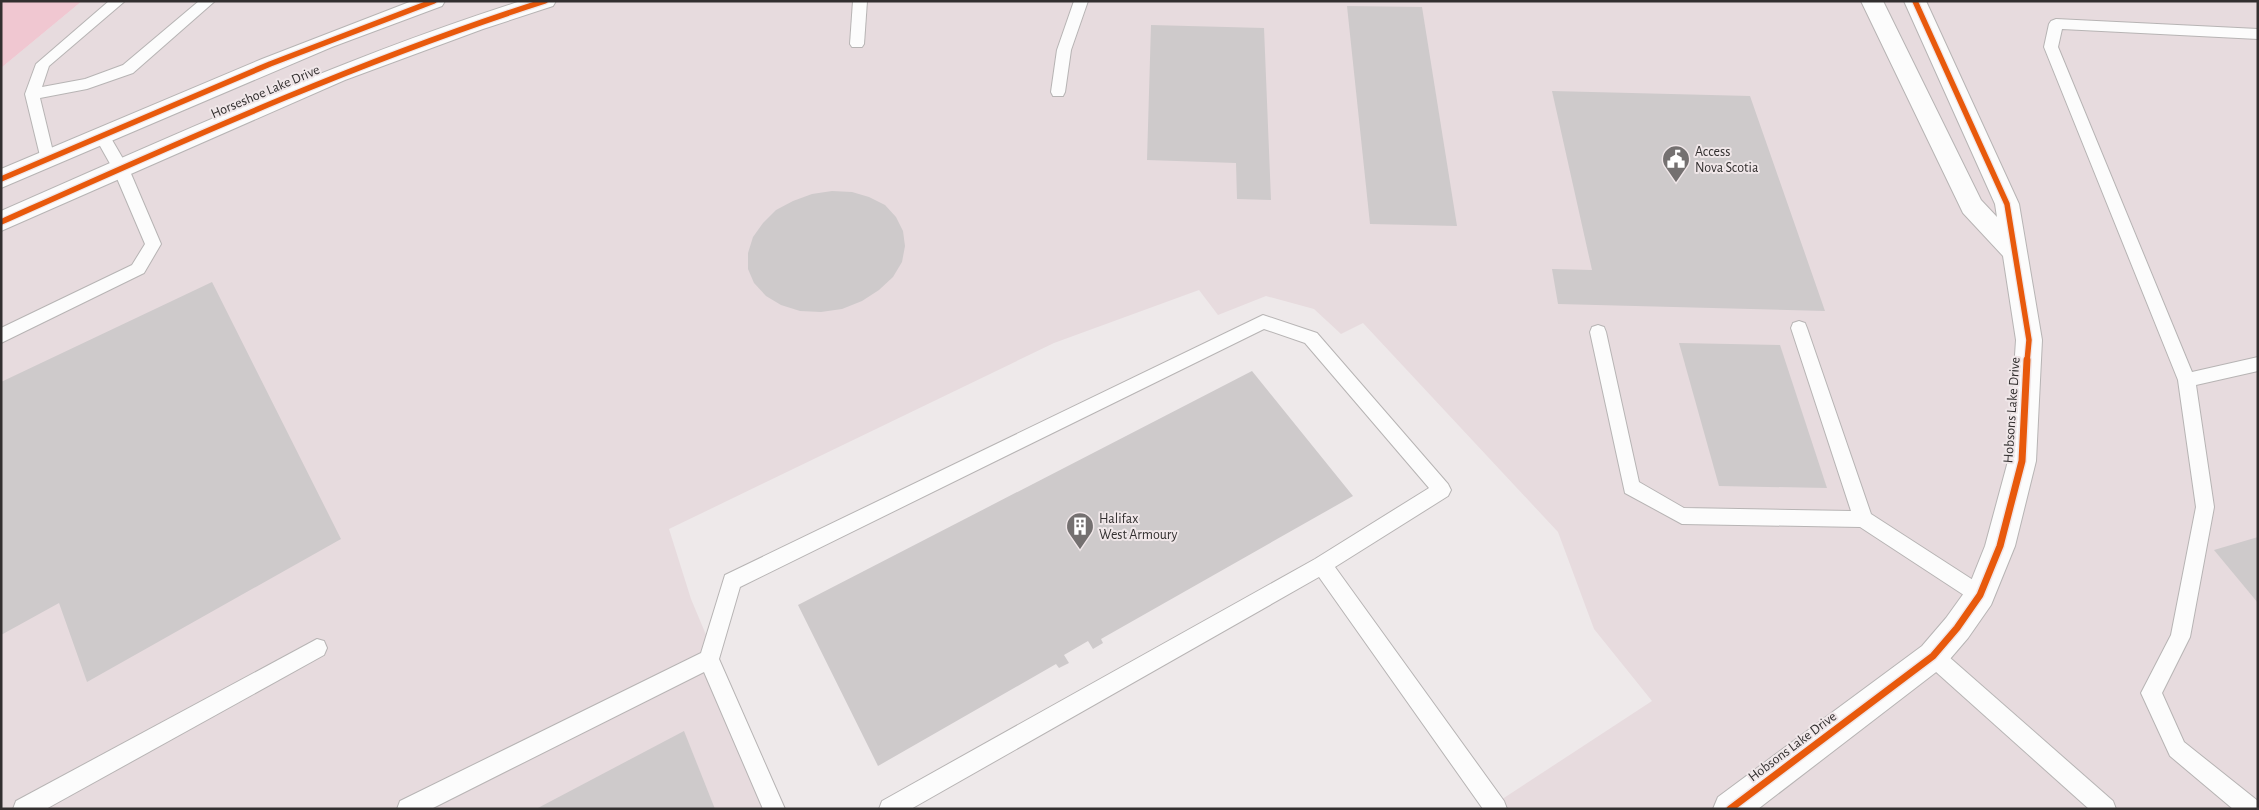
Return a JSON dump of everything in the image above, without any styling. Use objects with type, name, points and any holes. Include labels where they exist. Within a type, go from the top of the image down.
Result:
[{"type":"street","name":"Horseshoe Lake Drive","points":[[1,222],[251,110],[359,66],[449,32],[545,1]]},
{"type":"street","name":"Hobsons Lake Drive","points":[[1872,1],[1972,206],[2013,251]]},
{"type":"street","name":"Hobsons Lake Drive","points":[[1730,809],[1933,656],[1957,628],[1980,595],[2000,546],[2022,461],[2029,340],[2021,285],[2013,251],[2007,204],[1915,1]]},
{"type":"street","name":"Horseshoe Lake Drive","points":[[1,179],[102,137],[192,96],[362,26],[429,2]]},
{"type":"lane","points":[[47,160],[32,94],[43,64],[118,1]]},
{"type":"lane","points":[[32,94],[87,84],[128,69],[208,1]]},
{"type":"lane","points":[[857,44],[860,1]]},
{"type":"lane","points":[[1058,92],[1064,50],[1081,1]]},
{"type":"lane","points":[[2250,809],[2177,749],[2151,693],[2180,637],[2206,507],[2187,380],[2051,47],[2056,24],[2258,34]]},
{"type":"lane","points":[[1,336],[138,268],[153,244],[122,169],[102,137]]},
{"type":"lane","points":[[774,809],[709,659],[732,581],[1264,322],[1311,338],[1442,490],[1322,565],[890,809]]},
{"type":"lane","points":[[1799,328],[1863,519]]},
{"type":"lane","points":[[1598,332],[1631,487],[1682,516],[1863,519],[1980,595]]},
{"type":"lane","points":[[2187,380],[2258,364]]},
{"type":"lane","points":[[1322,565],[1496,809]]},
{"type":"lane","points":[[24,809],[317,648]]},
{"type":"lane","points":[[1933,656],[2106,809]]},
{"type":"lane","points":[[408,809],[709,659]]},
{"type":"shaded area","points":[[1,1],[82,1],[1,68]]},
{"type":"shaded area","points":[[82,1],[2258,1],[2258,809],[1487,809],[1652,701],[1594,629],[1558,532],[1363,323],[1341,334],[1314,309],[1266,296],[1218,315],[1199,290],[1054,343],[669,529],[691,599],[779,809],[1,809],[1,68]]},
{"type":"building","points":[[1347,6],[1422,7],[1457,226],[1370,224]]},
{"type":"building","points":[[1151,25],[1264,28],[1271,200],[1237,199],[1236,163],[1147,160]]},
{"type":"building","name":"Access Nova Scotia","points":[[1552,91],[1750,96],[1825,311],[1558,304],[1552,269],[1592,270]]},
{"type":"building","points":[[832,191],[852,192],[869,197],[885,205],[896,217],[903,231],[905,246],[902,262],[893,277],[879,290],[862,301],[842,309],[821,312],[800,311],[781,305],[766,296],[754,283],[748,269],[748,253],[753,237],[776,210],[812,194]]},
{"type":"building","points":[[212,282],[341,539],[87,682],[59,603],[1,635],[1,382]]},
{"type":"building","points":[[1679,343],[1780,345],[1827,488],[1719,486]]},
{"type":"building","name":"Halifax West Armoury","points":[[1252,371],[1353,496],[1101,639],[1103,643],[1093,649],[1088,641],[1064,655],[1069,663],[1059,668],[1056,664],[878,766],[798,605]]},
{"type":"building","points":[[2258,537],[2258,603],[2214,550]]},
{"type":"building","points":[[684,731],[715,809],[536,809]]},
{"type":"cycle path","points":[[1,179],[270,64],[434,1]]},
{"type":"cycle path","points":[[1,222],[202,132],[337,75],[475,23],[545,1]]},
{"type":"cycle path","points":[[1730,809],[1933,656],[1957,628],[1980,595],[2000,546],[2022,461],[2029,340],[2007,204],[1915,1]]},
{"type":"place","name":"Access Nova Scotia","points":[[1676,183]]},
{"type":"place","name":"Halifax West Armoury","points":[[1080,550]]}]
